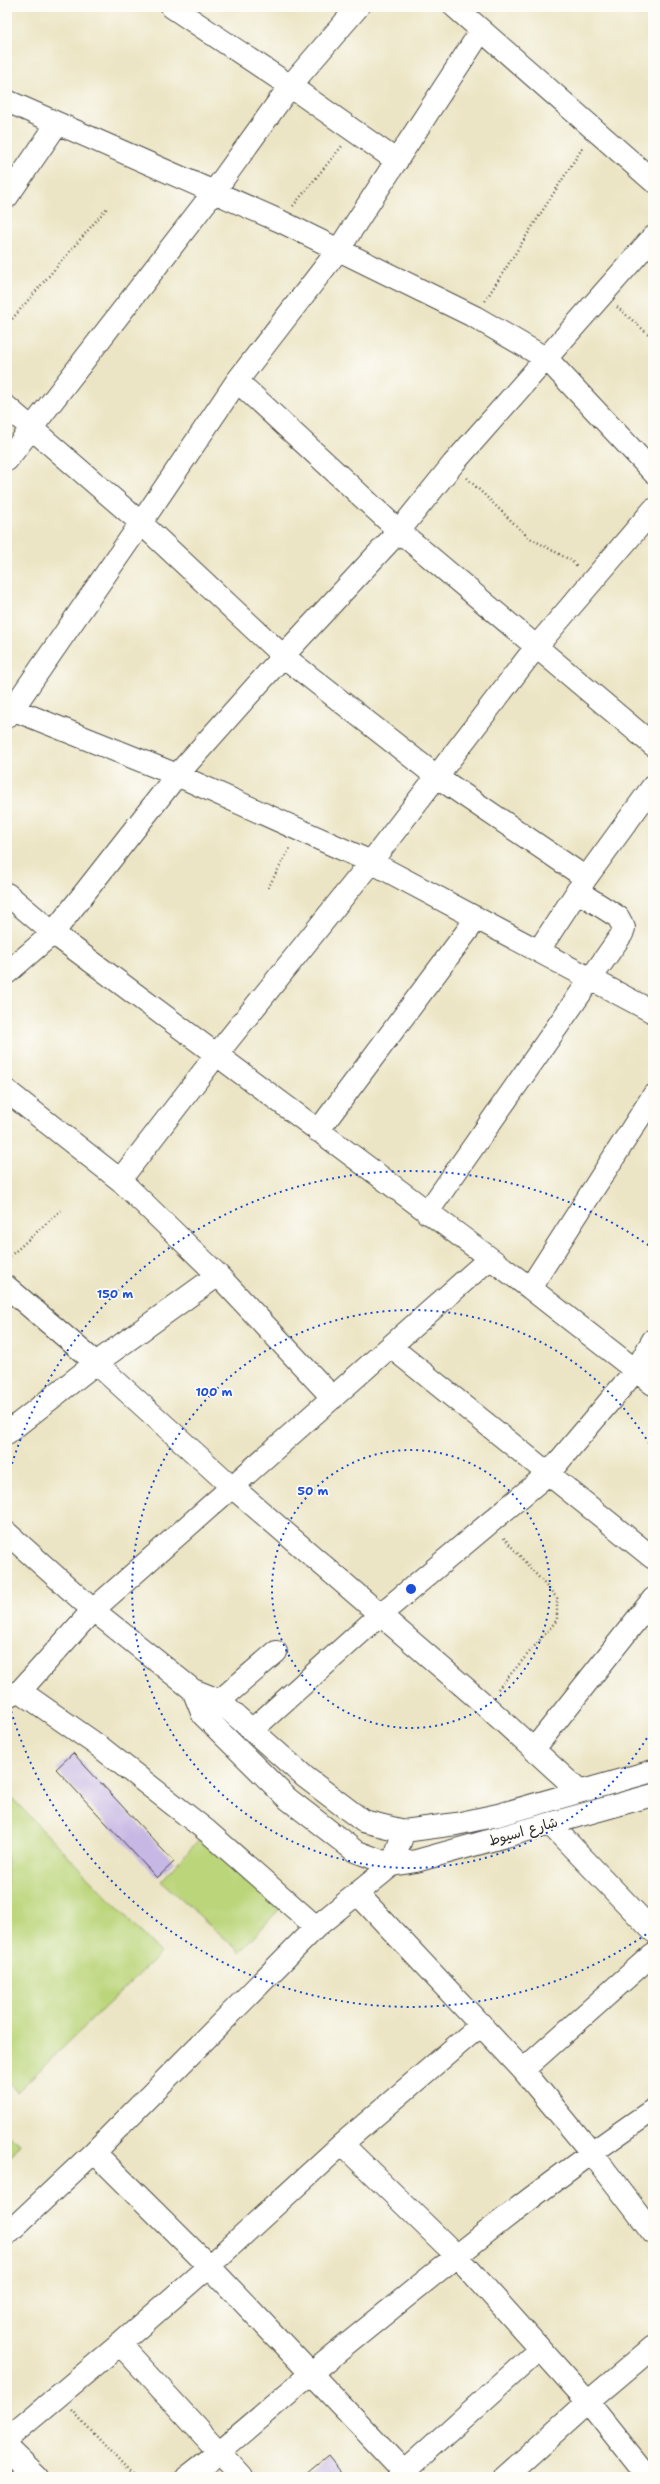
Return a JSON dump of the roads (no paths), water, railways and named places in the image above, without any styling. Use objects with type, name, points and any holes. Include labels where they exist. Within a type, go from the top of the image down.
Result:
[{"type":"street","points":[[172,7],[290,86],[397,161]]},
{"type":"street","points":[[7,460],[213,193],[290,86],[358,7]]},
{"type":"street","points":[[455,7],[595,128],[653,181]]},
{"type":"street","points":[[481,31],[339,249],[237,381],[142,523],[9,711],[177,775],[371,862],[539,950],[653,1012]]},
{"type":"street","points":[[7,101],[213,193],[280,221],[475,317],[547,359],[653,472]]},
{"type":"street","points":[[7,198],[57,124]]},
{"type":"street","points":[[7,973],[53,933],[177,775],[282,656],[399,531],[452,464],[547,359],[653,237]]},
{"type":"street","points":[[237,381],[399,531],[653,745]]},
{"type":"street","points":[[7,407],[142,523],[282,656],[436,776],[581,884],[618,917],[624,928],[622,934],[427,1213]]},
{"type":"street","points":[[120,1180],[217,1054],[371,862],[536,647],[592,579],[653,510]]},
{"type":"street","points":[[539,950],[581,884],[653,786]]},
{"type":"street","points":[[7,894],[53,933],[217,1054],[427,1213],[530,1288],[653,1384]]},
{"type":"street","points":[[318,1131],[477,918]]},
{"type":"street","points":[[7,1091],[120,1180],[218,1276],[333,1398]]},
{"type":"street","points":[[530,1288],[653,1096]]},
{"type":"street","points":[[316,1928],[207,1831],[100,1747],[14,1694],[93,1610],[231,1486],[391,1348],[489,1259]]},
{"type":"street","points":[[7,1433],[96,1363],[218,1276]]},
{"type":"street","points":[[7,1287],[96,1363],[231,1486],[382,1614],[579,1791]]},
{"type":"street","points":[[252,1730],[382,1614],[491,1524],[549,1473],[636,1370],[653,1340]]},
{"type":"street","points":[[391,1348],[549,1473],[653,1558]]},
{"type":"street","points":[[7,1533],[93,1610],[193,1690],[218,1700],[305,1777],[363,1821],[404,1831],[392,1865],[316,1928],[94,2152],[7,2234]]},
{"type":"street","points":[[534,1749],[653,1599]]},
{"type":"street","points":[[203,1715],[218,1700],[276,1652]]},
{"type":"street","points":[[193,1690],[203,1715],[288,1799],[355,1852],[392,1865]]},
{"type":"street","name":"شارع اسيوط","points":[[404,1831],[498,1815],[653,1771]]},
{"type":"street","name":"شارع اسيوط","points":[[392,1865],[416,1861],[653,1795]]},
{"type":"street","points":[[363,1821],[355,1852],[362,1889],[523,2070],[591,2152],[653,2233]]},
{"type":"street","points":[[550,1824],[650,1922]]},
{"type":"street","points":[[523,2070],[653,1954]]},
{"type":"street","points":[[7,2439],[58,2394],[120,2344],[209,2266],[342,2144],[482,2024]]},
{"type":"street","points":[[187,2477],[220,2453],[312,2373],[591,2152],[653,2110]]},
{"type":"street","points":[[342,2144],[458,2257],[539,2350],[588,2402],[648,2477]]},
{"type":"street","points":[[94,2152],[209,2266],[312,2373],[403,2475],[539,2350]]},
{"type":"street","points":[[120,2344],[242,2477]]},
{"type":"street","points":[[505,2477],[588,2402],[653,2347]]},
{"type":"street","points":[[7,2448],[37,2477]]}]
